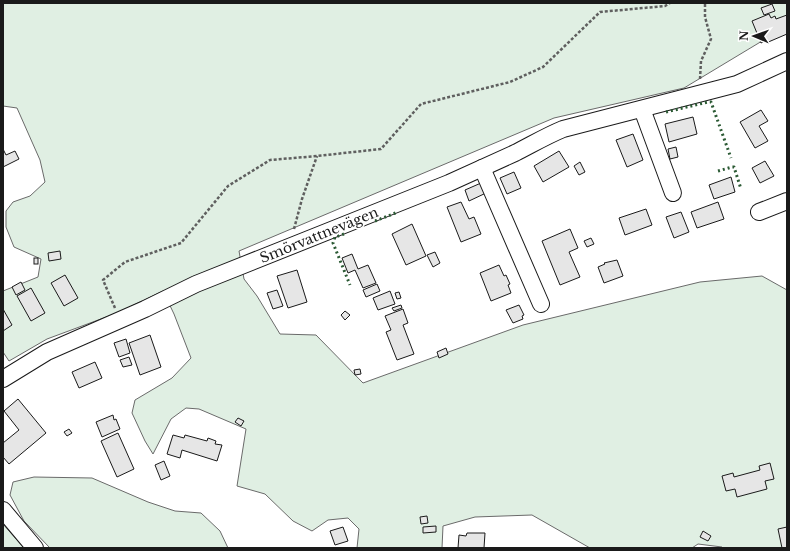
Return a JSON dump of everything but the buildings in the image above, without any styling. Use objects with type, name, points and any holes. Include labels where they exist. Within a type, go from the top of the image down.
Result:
[{"type":"street","name":"Smörvattnevägen","points":[[3,379],[47,352],[145,309],[196,284],[449,183],[562,129],[737,84],[787,61]]},
{"type":"street","points":[[642,109],[673,193]]},
{"type":"street","points":[[482,168],[541,304]]},
{"type":"street","points":[[759,212],[787,201]]},
{"type":"street","points":[[3,510],[35,548]]},
{"type":"path","points":[[120,319],[103,280],[125,262],[181,243],[228,186],[270,160],[381,149],[421,104],[510,82],[543,67],[600,12],[665,6],[670,3]]},
{"type":"path","points":[[700,94],[701,61],[711,39],[705,17],[704,3]]},
{"type":"path","points":[[289,246],[302,199],[317,156]]},
{"type":"green space","points":[[3,3],[787,3],[787,26],[684,88],[554,118],[239,251],[244,279],[257,296],[280,334],[316,335],[363,383],[523,325],[700,282],[762,276],[787,290],[787,548],[722,548],[698,544],[692,548],[590,548],[532,515],[475,517],[443,526],[442,548],[357,548],[359,529],[348,518],[328,520],[312,531],[293,521],[265,494],[237,486],[246,429],[199,409],[186,408],[171,419],[153,454],[132,413],[135,400],[172,378],[191,358],[174,314],[163,291],[117,313],[47,339],[9,361],[3,352],[3,291],[38,277],[41,259],[14,247],[6,227],[6,211],[13,202],[30,196],[45,182],[40,160],[17,108],[3,106]]},
{"type":"green space","points":[[34,477],[92,478],[148,502],[175,511],[201,513],[220,531],[228,548],[50,548],[24,521],[10,495],[13,482]]},
{"type":"green space","points":[[3,524],[24,548],[3,548]]},
{"type":"hedge","points":[[666,112],[711,102],[731,158]]},
{"type":"hedge","points":[[718,171],[734,167],[741,189]]},
{"type":"hedge","points":[[375,221],[398,212]]},
{"type":"hedge","points":[[344,234],[335,237],[333,243],[350,285]]}]
